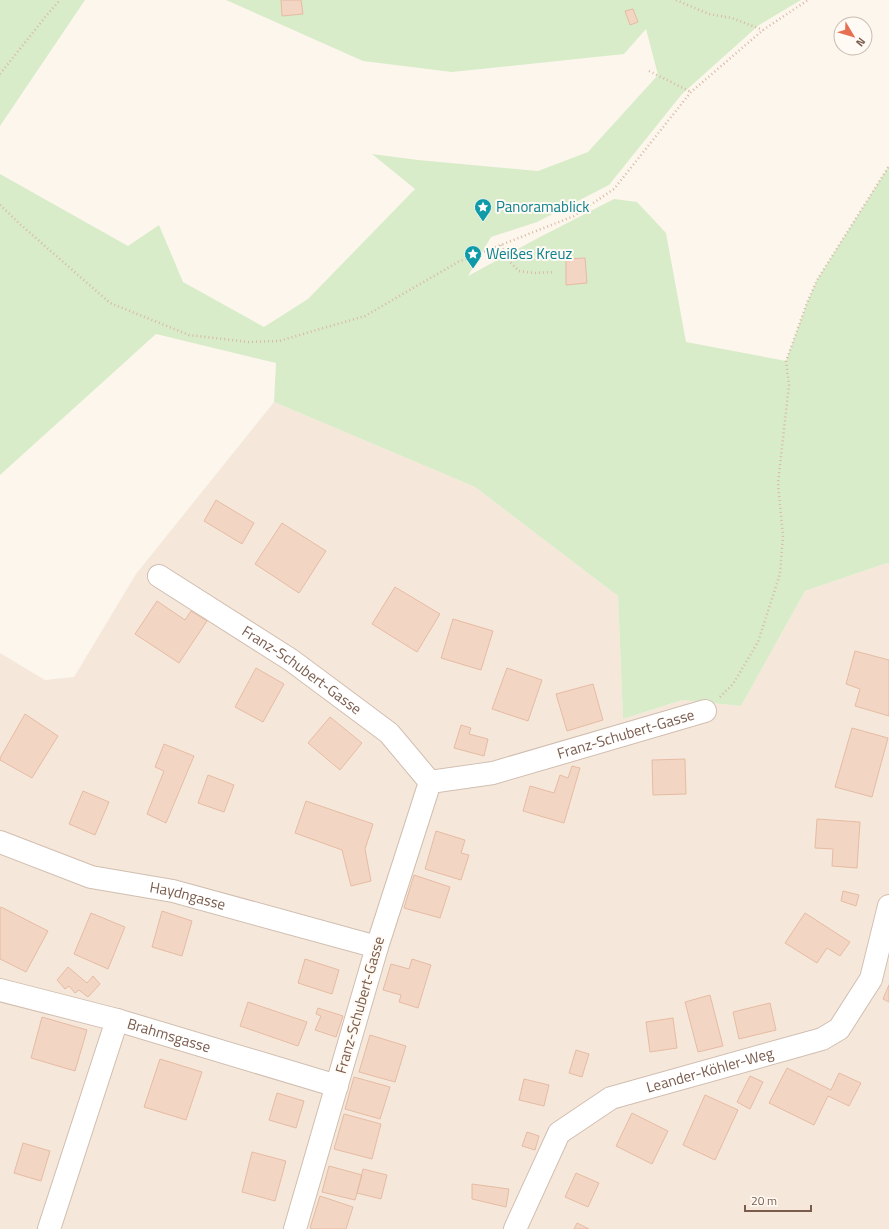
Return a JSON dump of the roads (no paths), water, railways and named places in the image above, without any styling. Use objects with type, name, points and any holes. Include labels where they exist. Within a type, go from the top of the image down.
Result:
[{"type":"street","name":"Franz-Schubert-Gasse","points":[[159,576],[291,660],[389,733],[430,782]]},
{"type":"street","name":"Franz-Schubert-Gasse","points":[[430,782],[493,773],[705,711]]},
{"type":"street","name":"Franz-Schubert-Gasse","points":[[296,1229],[377,947],[430,782]]},
{"type":"street","name":"Haydngasse","points":[[0,842],[91,877],[173,890],[377,947]]},
{"type":"street","name":"Leander-Köhler-Weg","points":[[515,1229],[558,1133],[611,1098],[822,1039],[839,1030],[871,979],[889,906]]},
{"type":"street","name":"Brahmsgasse","points":[[0,990],[118,1020],[337,1086]]},
{"type":"street","points":[[49,1229],[118,1020]]},
{"type":"place","name":"Panoramablick","points":[[483,222]]},
{"type":"place","name":"Weißes Kreuz","points":[[473,269]]}]
